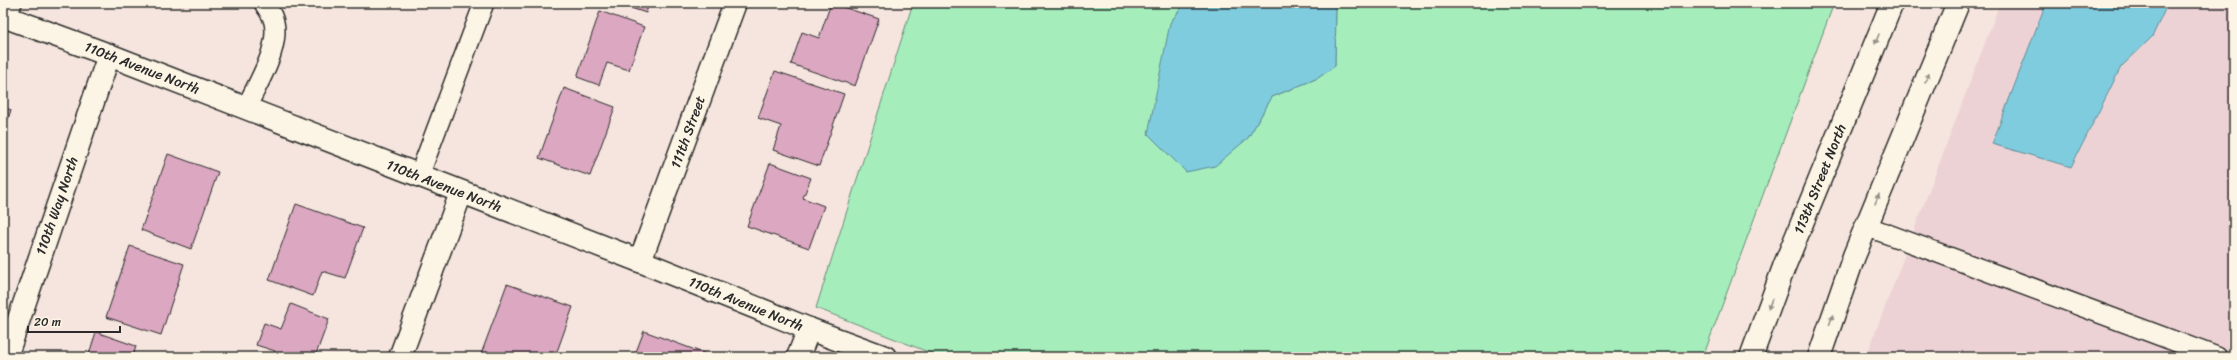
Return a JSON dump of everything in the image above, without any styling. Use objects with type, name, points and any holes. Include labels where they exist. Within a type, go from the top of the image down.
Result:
[{"type":"street","name":"111th Street","points":[[640,261],[735,3]]},
{"type":"street","name":"113th Street North","points":[[1750,357],[1784,267],[1892,3]]},
{"type":"street","points":[[1819,357],[1866,226],[1958,3]]},
{"type":"street","name":"110th Avenue North","points":[[7,12],[109,55],[640,261],[809,329],[885,357]]},
{"type":"street","name":"110th Way North","points":[[6,357],[109,55]]},
{"type":"street","points":[[400,357],[462,193]]},
{"type":"street","points":[[798,357],[809,329]]},
{"type":"lane","points":[[246,108],[270,58],[275,39],[272,17],[264,3]]},
{"type":"lane","points":[[419,176],[484,3]]},
{"type":"lane","points":[[1866,226],[2217,357]]},
{"type":"shaded area","points":[[2000,3],[2046,3],[1992,144],[2071,167],[2121,67],[2152,37],[2168,3],[2234,3],[2234,357],[1866,357]]},
{"type":"green space","points":[[913,3],[1185,3],[1170,23],[1248,138],[1272,97],[1318,78],[1335,66],[1336,3],[1834,3],[1703,357],[941,357],[816,308]]},
{"type":"water","points":[[1185,3],[1336,3],[1335,66],[1318,78],[1272,97],[1248,138],[1215,166],[1186,172],[1148,134],[1170,23]]},
{"type":"water","points":[[2046,3],[2168,3],[2152,37],[2121,67],[2071,167],[1992,144]]},
{"type":"building","points":[[616,3],[649,3],[646,13]]},
{"type":"building","points":[[831,3],[879,19],[855,86],[791,64],[802,32],[819,38]]},
{"type":"building","points":[[600,11],[644,27],[629,70],[607,63],[599,85],[577,77]]},
{"type":"building","points":[[775,71],[844,94],[819,166],[773,150],[781,126],[758,118]]},
{"type":"building","points":[[564,88],[615,107],[590,176],[539,158]]},
{"type":"building","points":[[3,107],[11,110],[3,134]]},
{"type":"building","points":[[168,154],[218,172],[191,249],[141,230]]},
{"type":"building","points":[[770,163],[811,178],[803,198],[824,206],[809,248],[747,226]]},
{"type":"building","points":[[296,204],[363,228],[345,278],[322,271],[313,296],[269,280]]},
{"type":"building","points":[[130,246],[184,264],[161,335],[106,317]]},
{"type":"building","points":[[507,284],[573,307],[555,357],[480,357]]},
{"type":"building","points":[[291,304],[329,319],[315,357],[273,357],[275,351],[256,345],[264,323],[281,329]]},
{"type":"building","points":[[644,331],[714,357],[634,357]]},
{"type":"building","points":[[96,332],[136,346],[133,357],[88,357]]}]
